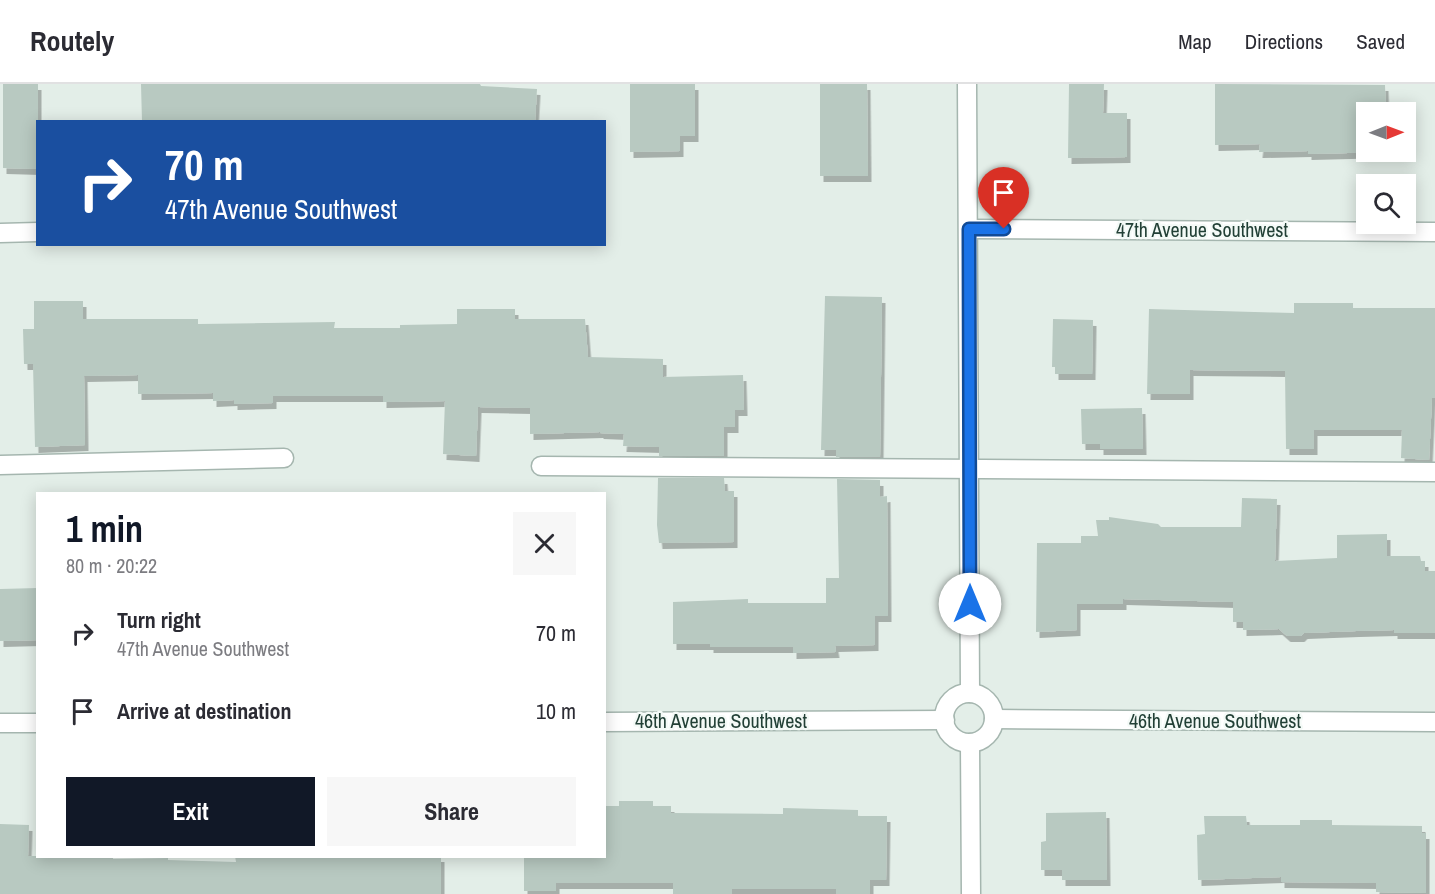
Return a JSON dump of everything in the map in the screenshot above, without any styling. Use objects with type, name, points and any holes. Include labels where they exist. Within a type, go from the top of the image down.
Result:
[{"type":"street","points":[[967,84],[970,693]]},
{"type":"street","name":"47th Avenue Southwest","points":[[969,229],[1435,232]]},
{"type":"street","points":[[0,233],[36,232]]},
{"type":"street","points":[[0,465],[284,458]]},
{"type":"street","points":[[541,466],[1435,472]]},
{"type":"street","points":[[970,693],[980,695],[987,700],[992,706],[994,719],[992,730],[987,736],[980,741],[970,743],[956,739],[945,727],[945,710],[956,696],[970,693]]},
{"type":"street","name":"46th Avenue Southwest","points":[[994,719],[1435,722]]},
{"type":"street","name":"46th Avenue Southwest","points":[[606,722],[945,720]]},
{"type":"street","points":[[0,723],[36,723]]},
{"type":"street","points":[[970,743],[971,894]]},
{"type":"building","points":[[3,84],[38,84],[36,169],[3,168]]},
{"type":"building","points":[[141,84],[480,84],[481,86],[537,89],[535,120],[142,120]]},
{"type":"building","points":[[630,84],[695,84],[695,136],[680,136],[680,151],[630,152]]},
{"type":"building","points":[[820,84],[867,84],[868,176],[820,176]]},
{"type":"building","points":[[1069,84],[1104,84],[1103,113],[1127,113],[1127,157],[1068,158]]},
{"type":"building","points":[[1215,84],[1385,85],[1386,102],[1356,102],[1356,153],[1259,152],[1260,144],[1215,145]]},
{"type":"building","points":[[825,296],[882,297],[880,457],[836,457],[836,450],[821,450]]},
{"type":"building","points":[[34,301],[83,301],[83,319],[198,319],[198,324],[335,322],[334,328],[400,328],[400,325],[457,324],[457,309],[515,309],[515,319],[585,319],[588,357],[663,359],[663,377],[743,375],[744,410],[735,410],[735,427],[724,427],[724,456],[659,456],[659,447],[623,446],[624,434],[600,432],[530,434],[530,408],[478,407],[476,456],[443,454],[445,401],[383,402],[383,396],[273,396],[273,403],[234,404],[234,400],[213,401],[213,393],[138,394],[138,375],[84,376],[85,445],[35,447],[33,364],[24,364],[23,329],[34,329]]},
{"type":"building","points":[[1294,303],[1353,303],[1353,308],[1435,308],[1435,398],[1432,398],[1429,460],[1401,458],[1402,430],[1314,430],[1314,449],[1286,449],[1285,371],[1190,370],[1190,394],[1147,394],[1149,309],[1294,313]]},
{"type":"building","points":[[1053,319],[1093,320],[1092,374],[1055,374],[1055,367],[1052,367]]},
{"type":"building","points":[[1142,408],[1143,449],[1100,449],[1100,444],[1082,444],[1081,409]]},
{"type":"building","points":[[658,478],[724,478],[725,491],[734,491],[734,542],[659,543]]},
{"type":"building","points":[[837,479],[880,480],[880,497],[887,496],[888,616],[875,616],[875,645],[835,646],[836,652],[793,653],[793,647],[710,647],[710,644],[673,644],[673,602],[748,599],[748,603],[826,603],[826,578],[839,578]]},
{"type":"building","points":[[1242,498],[1277,499],[1275,561],[1337,558],[1337,535],[1387,534],[1387,556],[1420,556],[1421,561],[1425,561],[1425,571],[1435,571],[1435,633],[1394,633],[1394,630],[1304,633],[1301,636],[1287,636],[1279,629],[1243,630],[1243,622],[1233,622],[1233,602],[1123,599],[1123,604],[1077,604],[1077,630],[1036,632],[1037,543],[1081,543],[1081,536],[1098,536],[1096,520],[1109,520],[1109,517],[1158,524],[1161,527],[1241,527]]},
{"type":"building","points":[[36,588],[36,640],[0,641],[0,589]]},
{"type":"building","points":[[619,801],[653,801],[653,806],[671,806],[671,813],[783,814],[783,808],[858,810],[858,816],[887,816],[886,880],[870,880],[870,894],[836,894],[836,889],[732,889],[732,894],[673,894],[673,883],[556,883],[556,891],[524,891],[524,858],[606,858],[606,806],[619,806]]},
{"type":"building","points":[[1106,812],[1107,880],[1062,880],[1062,870],[1041,870],[1041,842],[1046,841],[1046,813]]},
{"type":"building","points":[[1204,816],[1246,816],[1247,825],[1300,825],[1300,820],[1332,820],[1332,825],[1422,826],[1422,833],[1426,833],[1426,893],[1376,892],[1376,883],[1281,882],[1281,877],[1198,880],[1197,835],[1205,834]]},
{"type":"building","points":[[0,824],[29,825],[28,856],[36,856],[36,858],[168,858],[168,860],[236,862],[235,858],[441,858],[441,894],[0,894]]},
{"type":"route","points":[[970,604],[969,229],[1004,229]]}]
